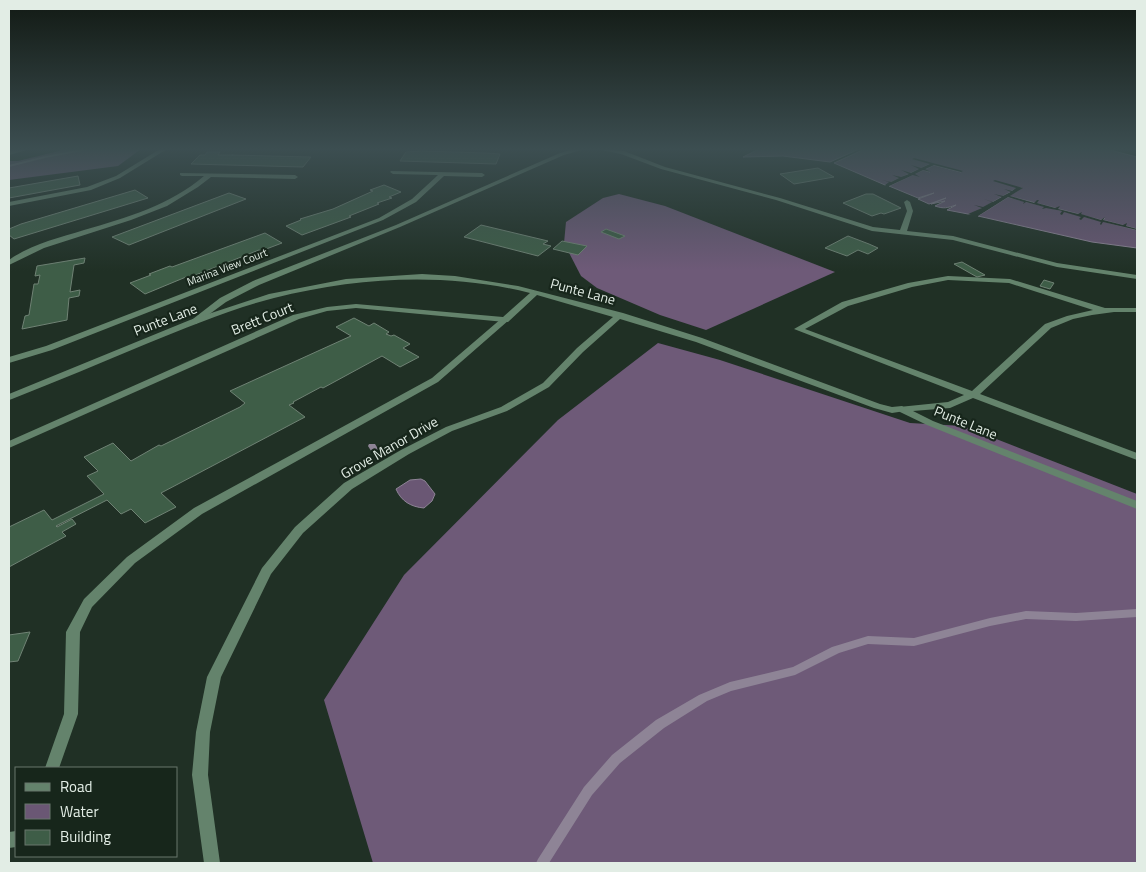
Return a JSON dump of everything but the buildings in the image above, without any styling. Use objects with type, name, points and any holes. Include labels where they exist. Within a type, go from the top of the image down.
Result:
[{"type":"street","points":[[9,204],[83,190]]},
{"type":"street","points":[[9,263],[36,248],[122,220],[169,201],[191,190]]},
{"type":"street","name":"Marina View Court","points":[[9,360],[49,348],[381,219],[419,198],[430,190]]},
{"type":"street","points":[[193,322],[223,300],[256,283],[389,230],[481,190]]},
{"type":"street","points":[[743,190],[863,226],[903,233],[953,238],[1057,265],[1137,278]]},
{"type":"street","points":[[903,233],[910,211],[907,202]]},
{"type":"street","name":"Punte Lane","points":[[9,397],[193,322],[272,296],[306,288],[386,277],[422,276],[454,278],[499,284],[536,292],[620,315],[758,361],[877,406],[892,410],[902,409],[930,423],[1137,505]]},
{"type":"street","points":[[1102,310],[1010,281],[948,278],[911,285],[845,304],[798,329],[1137,456]]},
{"type":"street","points":[[52,767],[72,714],[73,632],[88,603],[131,560],[198,511],[435,380],[536,292]]},
{"type":"street","name":"Brett Court","points":[[9,444],[287,321],[327,309],[365,307],[505,320]]},
{"type":"street","points":[[902,409],[950,405],[975,394],[1048,326],[1085,313],[1102,310],[1137,310]]},
{"type":"street","name":"Grove Manor Drive","points":[[212,863],[200,775],[203,732],[214,677],[266,571],[299,530],[348,486],[405,452],[449,429],[504,409],[546,385],[580,350],[620,315]]},
{"type":"shaded area","points":[[619,194],[665,206],[835,272],[706,330],[660,315],[597,288],[581,276],[564,243],[566,222],[603,198]]},
{"type":"shaded area","points":[[658,343],[720,360],[910,423],[963,426],[1137,494],[1137,863],[373,863],[324,700],[404,575],[558,420]]},
{"type":"water","points":[[898,190],[1014,190],[974,213],[968,214],[947,210],[956,205],[946,208],[935,206],[945,201],[931,204],[946,198],[929,204],[918,199],[934,193],[918,198]]},
{"type":"water","points":[[1019,190],[1137,190],[1137,229],[1103,220],[1105,218],[1101,220],[1009,196]]},
{"type":"water","points":[[1008,197],[1137,230],[1137,248],[1092,242],[978,216]]},
{"type":"water","points":[[421,479],[425,481],[435,494],[432,501],[424,508],[407,503],[396,489],[410,480]]},
{"type":"pier","points":[[1006,190],[1020,190],[1010,196],[1034,203],[1039,200],[1037,203],[1055,208],[1060,206],[1058,209],[1078,214],[1082,212],[1081,214],[1101,220],[1105,217],[1103,220],[1123,225],[1127,223],[1126,226],[1137,230],[1103,222],[1101,225],[1101,222],[1084,217],[1081,220],[1079,219],[1081,217],[1064,212],[1062,215],[1060,214],[1062,211],[1042,209],[1044,207],[1026,202],[1023,204],[1024,202],[1008,197],[978,216],[976,214],[968,214],[982,208],[974,205],[983,207],[992,202],[984,199],[993,202],[1002,197],[994,194],[1003,196],[1011,192]]},
{"type":"waterway","points":[[372,446],[376,452]]},
{"type":"waterway","points":[[542,863],[588,791],[616,759],[660,724],[703,698],[730,687],[795,671],[836,650],[868,640],[914,642],[990,622],[1026,615],[1076,617],[1137,613]]}]
